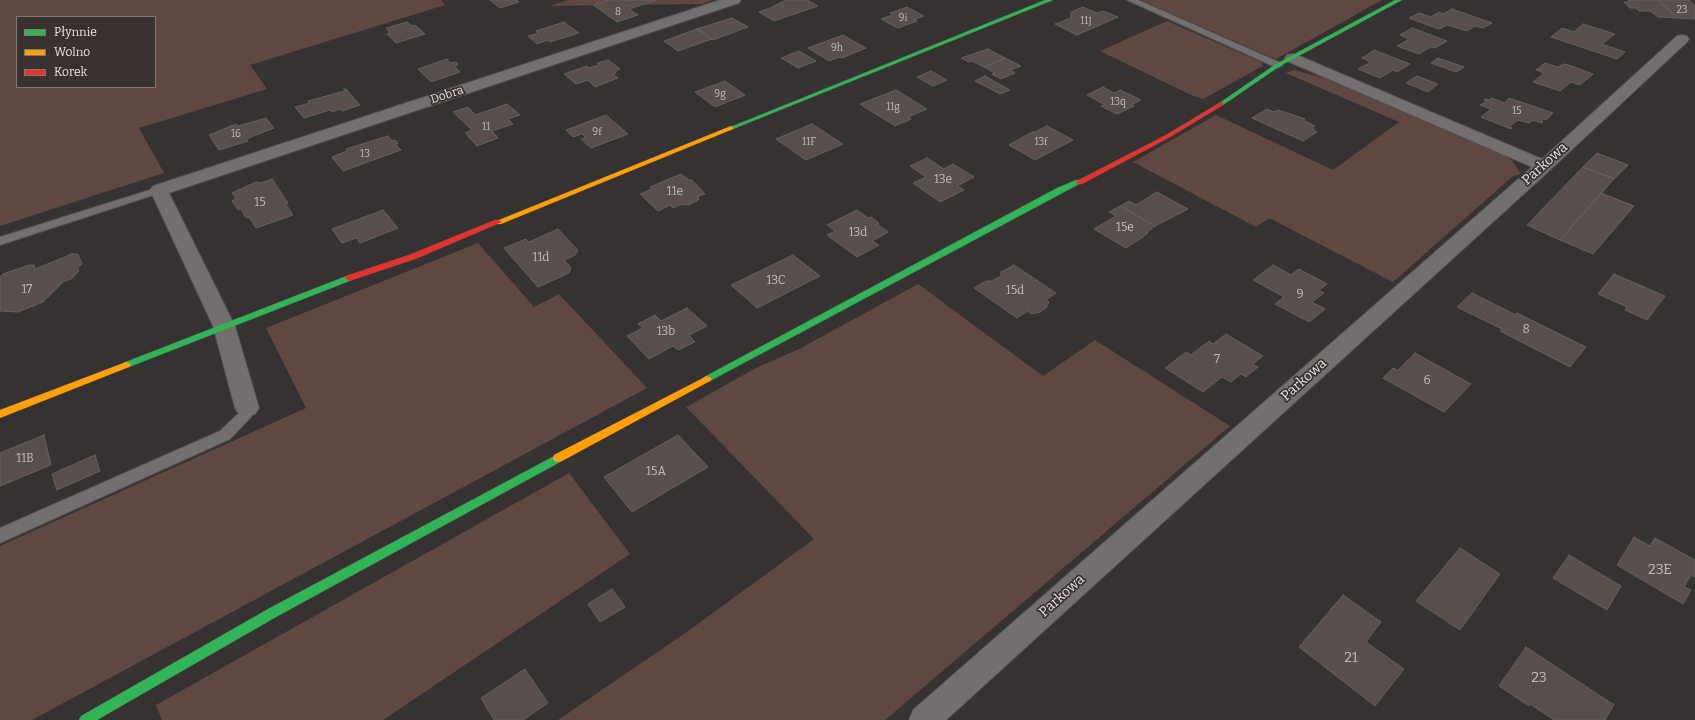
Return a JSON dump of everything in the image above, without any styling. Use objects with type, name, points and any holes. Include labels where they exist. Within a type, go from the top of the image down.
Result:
[{"type":"street","name":"Dobra","points":[[159,190],[734,0]]},
{"type":"street","points":[[0,414],[345,279],[412,257],[1050,0]]},
{"type":"street","points":[[85,720],[272,613],[622,424],[1060,190],[1088,178],[1168,136],[1285,62],[1399,0]]},
{"type":"street","name":"Parkowa","points":[[924,720],[1544,166],[1682,39]]},
{"type":"street","points":[[1285,62],[1544,166]]},
{"type":"street","points":[[159,190],[224,326],[246,408]]},
{"type":"lane","points":[[1131,0],[1285,62]]},
{"type":"lane","points":[[0,241],[159,190]]},
{"type":"lane","points":[[0,536],[225,435],[244,417],[246,408]]},
{"type":"shaded area","points":[[0,0],[441,0],[445,5],[250,65],[267,89],[139,128],[164,173],[0,226]]},
{"type":"shaded area","points":[[568,0],[713,0],[702,4],[550,6]]},
{"type":"shaded area","points":[[1139,0],[1382,0],[1276,59]]},
{"type":"shaded area","points":[[1167,21],[1261,62],[1263,66],[1203,99],[1191,95],[1100,51]]},
{"type":"shaded area","points":[[1294,70],[1324,78],[1362,93],[1504,155],[1512,160],[1521,174],[1513,176],[1393,282],[1269,218],[1256,227],[1133,162],[1216,115],[1333,170],[1399,122],[1286,73]]},
{"type":"shaded area","points":[[478,243],[534,307],[559,294],[647,388],[32,720],[0,720],[0,546],[306,408],[266,328]]},
{"type":"shaded area","points":[[918,284],[1043,376],[1095,340],[1230,426],[885,720],[558,720],[691,629],[814,539],[686,407],[756,368],[799,349]]},
{"type":"shaded area","points":[[569,473],[630,554],[383,720],[162,720],[156,705]]},
{"type":"building","points":[[490,0],[516,0],[519,2],[500,8]]},
{"type":"building","points":[[609,0],[656,0],[629,9],[638,15],[617,22],[593,5]]},
{"type":"building","points":[[786,0],[807,0],[818,6],[774,21],[759,12]]},
{"type":"building","points":[[1628,0],[1658,0],[1678,18],[1658,17],[1650,11],[1639,11],[1636,8],[1630,8],[1624,2],[1630,2]]},
{"type":"building","points":[[1658,0],[1689,0],[1695,6],[1695,19],[1678,18]]},
{"type":"building","points":[[907,7],[924,16],[914,20],[917,21],[898,28],[881,19],[893,15],[890,13]]},
{"type":"building","points":[[1083,7],[1097,13],[1103,11],[1118,17],[1077,35],[1055,24],[1071,18],[1071,12]]},
{"type":"building","points":[[1452,9],[1492,23],[1483,28],[1475,26],[1467,31],[1447,25],[1439,29],[1409,18],[1419,13],[1431,17],[1439,12],[1443,14]]},
{"type":"building","points":[[732,18],[748,27],[713,40],[697,29]]},
{"type":"building","points":[[407,22],[412,26],[415,25],[425,34],[396,43],[387,34],[390,33],[386,28]]},
{"type":"building","points":[[564,22],[579,33],[550,42],[548,40],[537,44],[528,36],[539,33],[536,31]]},
{"type":"building","points":[[1583,24],[1615,34],[1602,44],[1625,52],[1617,59],[1551,37],[1562,28],[1574,32]]},
{"type":"building","points":[[1412,28],[1447,41],[1435,48],[1430,47],[1419,54],[1397,46],[1409,39],[1400,35]]},
{"type":"building","points":[[697,29],[712,39],[678,51],[664,41]]},
{"type":"building","points":[[843,35],[866,48],[842,58],[840,57],[829,61],[808,48]]},
{"type":"building","points":[[988,49],[1005,58],[984,67],[972,61],[969,62],[961,58]]},
{"type":"building","points":[[1374,50],[1410,64],[1397,72],[1393,70],[1380,78],[1358,69],[1371,62],[1362,58]]},
{"type":"building","points":[[799,51],[816,61],[798,68],[781,58]]},
{"type":"building","points":[[1005,58],[1021,66],[1010,70],[1015,73],[1001,79],[992,74],[995,73],[984,67]]},
{"type":"building","points":[[1438,58],[1464,67],[1456,72],[1431,63]]},
{"type":"building","points":[[447,59],[450,63],[456,62],[458,64],[455,67],[460,72],[431,82],[418,69]]},
{"type":"building","points":[[608,60],[620,69],[617,70],[614,75],[618,78],[595,87],[588,80],[576,84],[564,74],[587,66],[589,68],[599,65],[597,63]]},
{"type":"building","points":[[1545,63],[1558,67],[1563,64],[1569,65],[1593,74],[1580,85],[1571,82],[1560,91],[1533,82],[1544,73],[1536,70]]},
{"type":"building","points":[[931,71],[947,80],[933,86],[917,77]]},
{"type":"building","points":[[985,76],[1010,90],[1000,94],[975,81]]},
{"type":"building","points":[[1417,76],[1438,84],[1428,92],[1406,83]]},
{"type":"building","points":[[725,81],[745,95],[715,107],[695,92]]},
{"type":"building","points":[[1103,87],[1114,93],[1120,90],[1141,100],[1131,105],[1134,106],[1117,114],[1101,106],[1105,105],[1087,95]]},
{"type":"building","points":[[344,89],[346,89],[360,105],[342,111],[340,109],[332,112],[330,110],[304,118],[295,107],[310,103],[308,101],[345,91]]},
{"type":"building","points":[[896,90],[927,109],[908,117],[911,119],[895,126],[860,104]]},
{"type":"building","points":[[1492,98],[1504,103],[1509,98],[1553,113],[1546,120],[1544,119],[1541,121],[1543,122],[1542,123],[1533,120],[1529,123],[1518,120],[1509,127],[1512,128],[1511,129],[1481,117],[1491,109],[1480,105],[1486,102],[1484,100],[1485,99],[1489,100]]},
{"type":"building","points":[[507,104],[520,115],[508,119],[513,124],[492,131],[498,138],[477,146],[465,133],[472,130],[453,112],[468,107],[475,115]]},
{"type":"building","points":[[1267,109],[1274,112],[1278,110],[1305,119],[1303,120],[1315,126],[1313,127],[1314,130],[1317,132],[1303,141],[1252,118]]},
{"type":"building","points":[[606,115],[628,134],[591,148],[581,139],[586,138],[582,134],[573,137],[566,130]]},
{"type":"building","points":[[266,118],[274,128],[246,139],[248,141],[219,150],[209,135],[236,124],[238,126]]},
{"type":"building","points":[[812,124],[843,144],[806,160],[776,139]]},
{"type":"building","points":[[1047,126],[1073,140],[1035,160],[1009,145],[1032,132]]},
{"type":"building","points":[[388,136],[392,141],[395,140],[398,143],[396,145],[401,150],[343,171],[332,157],[347,151],[346,149]]},
{"type":"building","points":[[1597,153],[1628,165],[1614,179],[1583,167]]},
{"type":"building","points":[[927,158],[944,169],[953,164],[974,177],[957,186],[964,190],[940,202],[913,183],[926,177],[910,166]]},
{"type":"building","points":[[1583,167],[1614,179],[1560,240],[1527,225]]},
{"type":"building","points":[[681,174],[689,180],[692,180],[705,194],[697,197],[699,199],[697,201],[688,205],[682,204],[673,208],[670,205],[658,211],[640,194],[652,189],[650,187]]},
{"type":"building","points":[[272,179],[288,203],[286,204],[293,215],[256,228],[249,217],[246,218],[241,209],[238,210],[232,201],[236,199],[232,193],[256,182],[261,183]]},
{"type":"building","points":[[1157,192],[1188,209],[1155,226],[1120,206],[1129,201],[1136,205]]},
{"type":"building","points":[[1601,193],[1634,206],[1593,254],[1560,240]]},
{"type":"building","points":[[1120,206],[1155,226],[1143,237],[1126,248],[1094,229],[1116,216],[1109,212]]},
{"type":"building","points":[[383,210],[398,228],[360,243],[356,238],[342,243],[332,229]]},
{"type":"building","points":[[857,210],[868,218],[871,217],[879,223],[877,224],[888,232],[872,241],[879,245],[857,257],[827,235],[835,231],[827,225]]},
{"type":"building","points":[[558,229],[578,250],[575,255],[564,260],[571,268],[569,273],[538,287],[504,248],[526,239],[529,242]]},
{"type":"building","points":[[72,254],[78,254],[82,264],[77,268],[79,271],[71,279],[63,282],[43,302],[18,312],[0,311],[0,277],[3,274],[29,265],[34,265],[35,269]]},
{"type":"building","points":[[793,255],[820,276],[757,308],[731,285]]},
{"type":"building","points":[[1014,265],[1056,293],[1046,300],[1049,302],[1046,308],[1040,312],[1031,314],[1028,311],[1017,318],[974,288],[986,281],[992,281],[1001,276],[1001,272]]},
{"type":"building","points":[[1273,265],[1291,275],[1299,269],[1327,284],[1319,290],[1324,293],[1312,302],[1325,309],[1309,322],[1275,304],[1284,297],[1253,280]]},
{"type":"building","points":[[1614,274],[1665,296],[1647,320],[1625,310],[1627,307],[1598,294]]},
{"type":"building","points":[[1472,293],[1586,347],[1570,367],[1500,331],[1502,329],[1457,307]]},
{"type":"building","points":[[687,308],[707,326],[689,335],[695,342],[678,350],[673,346],[649,359],[627,336],[643,328],[638,324],[655,315],[661,321]]},
{"type":"building","points":[[1226,334],[1263,356],[1253,364],[1258,367],[1246,377],[1241,374],[1231,382],[1222,377],[1203,392],[1165,368],[1186,352],[1191,355],[1209,341],[1213,344]]},
{"type":"building","points":[[1415,353],[1471,384],[1444,412],[1383,378],[1393,368],[1398,370]]},
{"type":"building","points":[[44,435],[51,465],[0,486],[0,453]]},
{"type":"building","points":[[678,435],[708,467],[632,512],[604,477]]},
{"type":"building","points":[[95,455],[100,471],[57,490],[52,474]]},
{"type":"building","points":[[1634,537],[1650,546],[1655,538],[1695,560],[1695,577],[1691,575],[1684,587],[1691,590],[1683,604],[1617,565]]},
{"type":"building","points":[[1460,548],[1500,574],[1460,630],[1416,601]]},
{"type":"building","points":[[1569,555],[1621,586],[1607,610],[1553,578]]},
{"type":"building","points":[[612,589],[625,607],[600,622],[588,604]]},
{"type":"building","points":[[1343,595],[1381,622],[1366,642],[1404,669],[1375,706],[1299,647]]},
{"type":"building","points":[[1526,647],[1614,705],[1605,720],[1554,720],[1530,704],[1529,706],[1499,686]]},
{"type":"building","points":[[525,669],[548,703],[523,720],[494,720],[481,698]]},
{"type":"traffic: fast","points":[[731,128],[1050,0]]},
{"type":"traffic: fast","points":[[1221,104],[1278,65],[1399,0]]},
{"type":"traffic: fast","points":[[707,379],[1060,190],[1079,182]]},
{"type":"traffic: fast","points":[[126,365],[349,278]]},
{"type":"traffic: fast","points":[[85,720],[272,613],[558,458]]},
{"type":"traffic: slow","points":[[498,222],[731,128]]},
{"type":"traffic: slow","points":[[0,414],[126,365]]},
{"type":"traffic: slow","points":[[558,458],[707,379]]},
{"type":"traffic: jam","points":[[1079,182],[1168,136],[1221,104]]},
{"type":"traffic: jam","points":[[349,278],[412,257],[498,222]]}]
